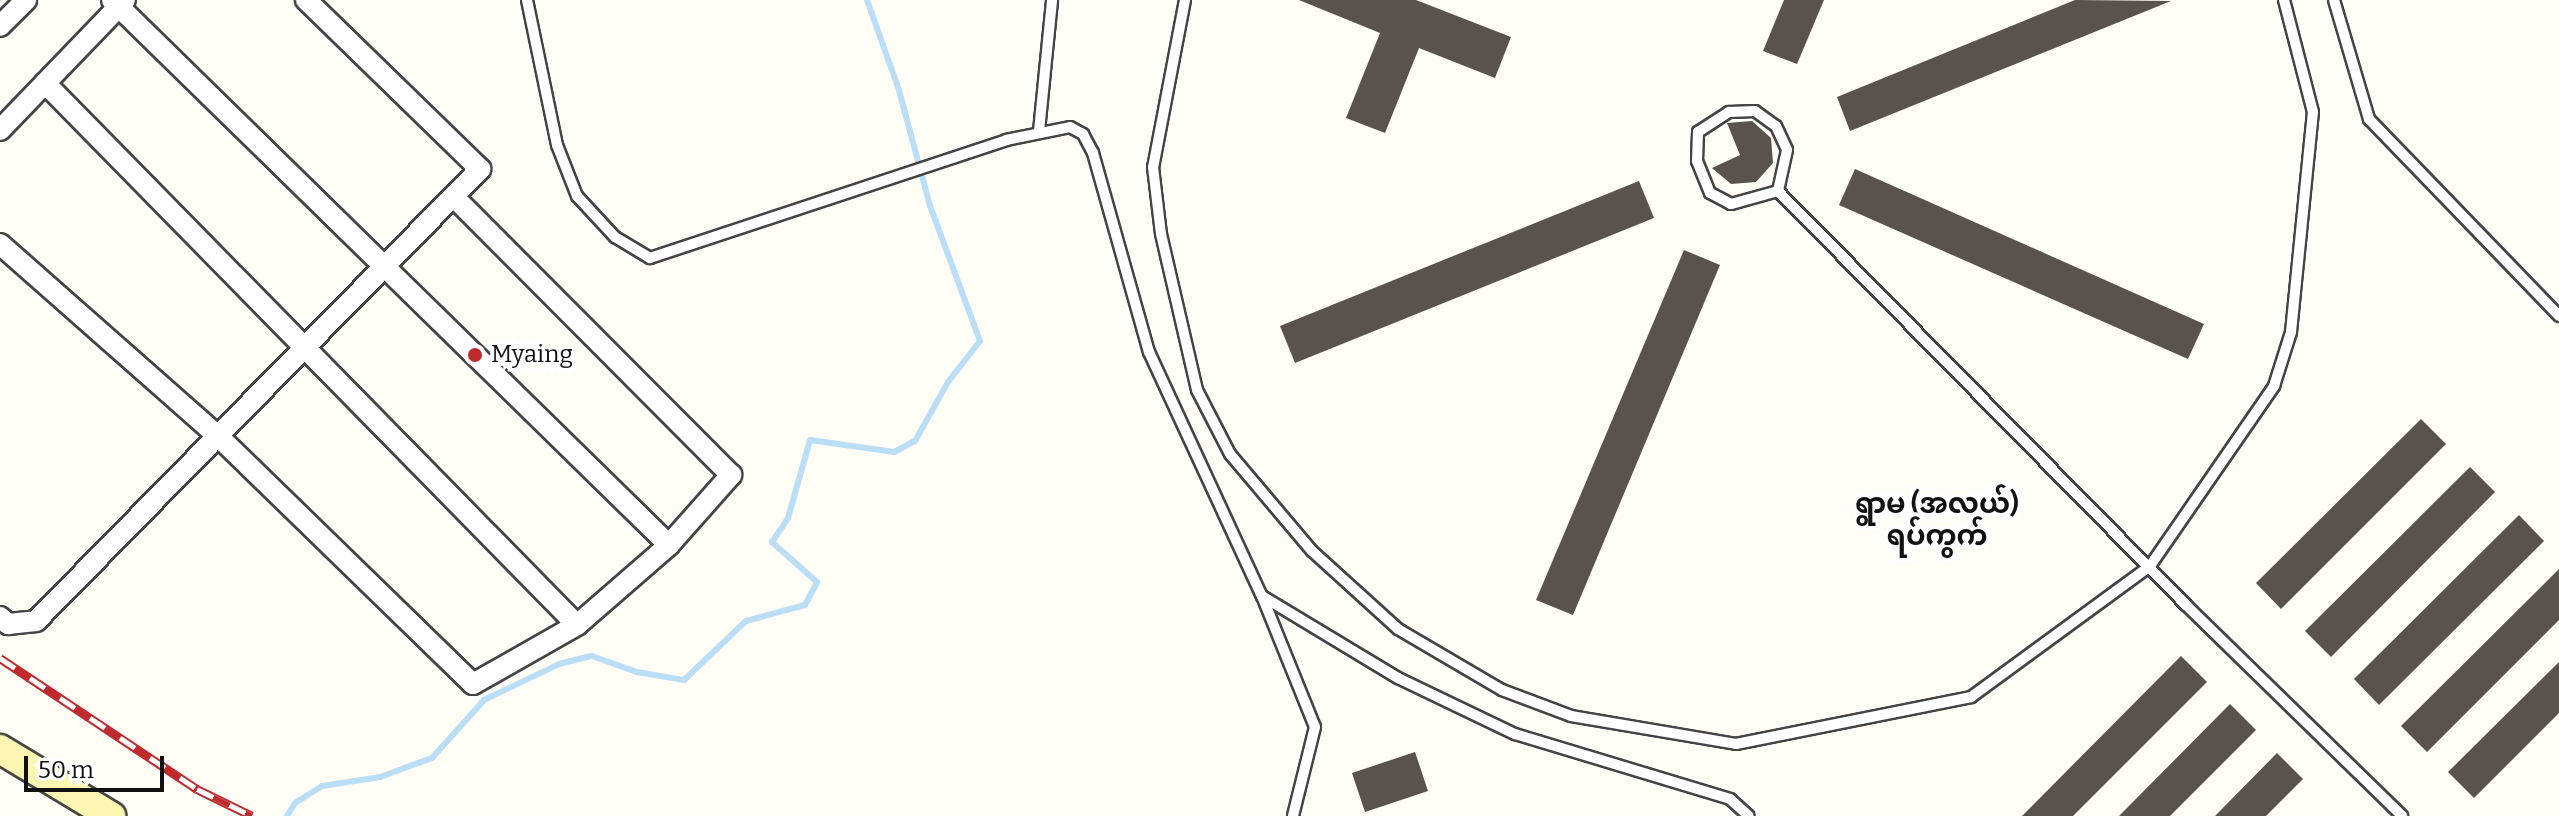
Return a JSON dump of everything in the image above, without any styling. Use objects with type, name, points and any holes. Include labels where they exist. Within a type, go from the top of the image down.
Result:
[{"type":"main road","points":[[0,749],[111,816]]},
{"type":"street","points":[[0,26],[26,0]]},
{"type":"street","points":[[0,617],[8,624],[36,621],[220,438],[480,169],[306,0]]},
{"type":"street","points":[[0,130],[119,2],[669,545]]},
{"type":"street","points":[[45,83],[577,625]]},
{"type":"street","points":[[0,244],[220,438],[473,684],[577,625],[669,545],[731,475],[454,197]]},
{"type":"lane","points":[[527,0],[557,145],[577,196],[615,237],[650,258],[1039,131],[1070,127],[1083,134],[1093,153],[1149,352],[1262,596],[1315,727],[1293,816]]},
{"type":"lane","points":[[1039,131],[1052,0]]},
{"type":"lane","points":[[1185,0],[1153,167],[1161,234],[1197,390],[1230,454],[1312,551],[1398,629],[1502,690],[1571,716],[1736,744],[1971,697],[2150,566],[2274,386],[2291,332],[2313,112],[2284,0]]},
{"type":"lane","points":[[2334,0],[2369,119],[2559,316]]},
{"type":"lane","points":[[1755,111],[1776,126],[1787,150],[1778,191],[1731,204],[1710,193],[1697,161],[1698,132],[1729,112],[1755,111]]},
{"type":"lane","points":[[1778,191],[2402,816]]},
{"type":"lane","points":[[1262,596],[1398,678],[1515,734],[1730,799],[1749,816]]},
{"type":"building","points":[[1299,0],[1416,0],[1511,37],[1495,78],[1419,48],[1385,133],[1346,118],[1380,33]]},
{"type":"building","points":[[1784,0],[1824,0],[1797,64],[1763,51]]},
{"type":"building","points":[[2075,0],[2171,1],[1850,131],[1837,97]]},
{"type":"building","points":[[1752,121],[1771,138],[1773,163],[1756,182],[1731,184],[1712,168],[1740,155],[1727,123]]},
{"type":"building","points":[[1855,169],[2204,324],[2188,359],[1839,205]]},
{"type":"building","points":[[1639,181],[1654,218],[1295,363],[1280,326]]},
{"type":"building","points":[[1684,250],[1720,265],[1573,615],[1536,600]]},
{"type":"building","points":[[2421,419],[2446,444],[2281,609],[2256,583]]},
{"type":"building","points":[[2470,467],[2495,492],[2331,657],[2305,631]]},
{"type":"building","points":[[2519,515],[2544,541],[2379,705],[2354,679]]},
{"type":"building","points":[[2559,569],[2559,620],[2427,752],[2401,726]]},
{"type":"building","points":[[2181,656],[2207,682],[2073,816],[2022,816]]},
{"type":"building","points":[[2559,662],[2559,713],[2474,798],[2448,772]]},
{"type":"building","points":[[2230,704],[2256,730],[2170,816],[2119,816]]},
{"type":"building","points":[[1415,752],[1428,791],[1365,812],[1352,773]]},
{"type":"building","points":[[2277,753],[2303,779],[2266,816],[2215,816]]},
{"type":"waterway","points":[[287,816],[295,803],[322,786],[380,777],[432,758],[484,700],[559,664],[592,656],[637,672],[684,680],[746,621],[805,605],[817,582],[772,542],[788,518],[810,440],[894,452],[915,441],[948,382],[980,341],[930,206],[899,90],[867,0]]},
{"type":"railway","points":[[0,658],[197,789],[252,816]]},
{"type":"place","name":"Myaing","points":[[475,355]]},
{"type":"district","name":"ရွာမ (အလယ်) ရပ်ကွက်","points":[[1937,520]]}]
